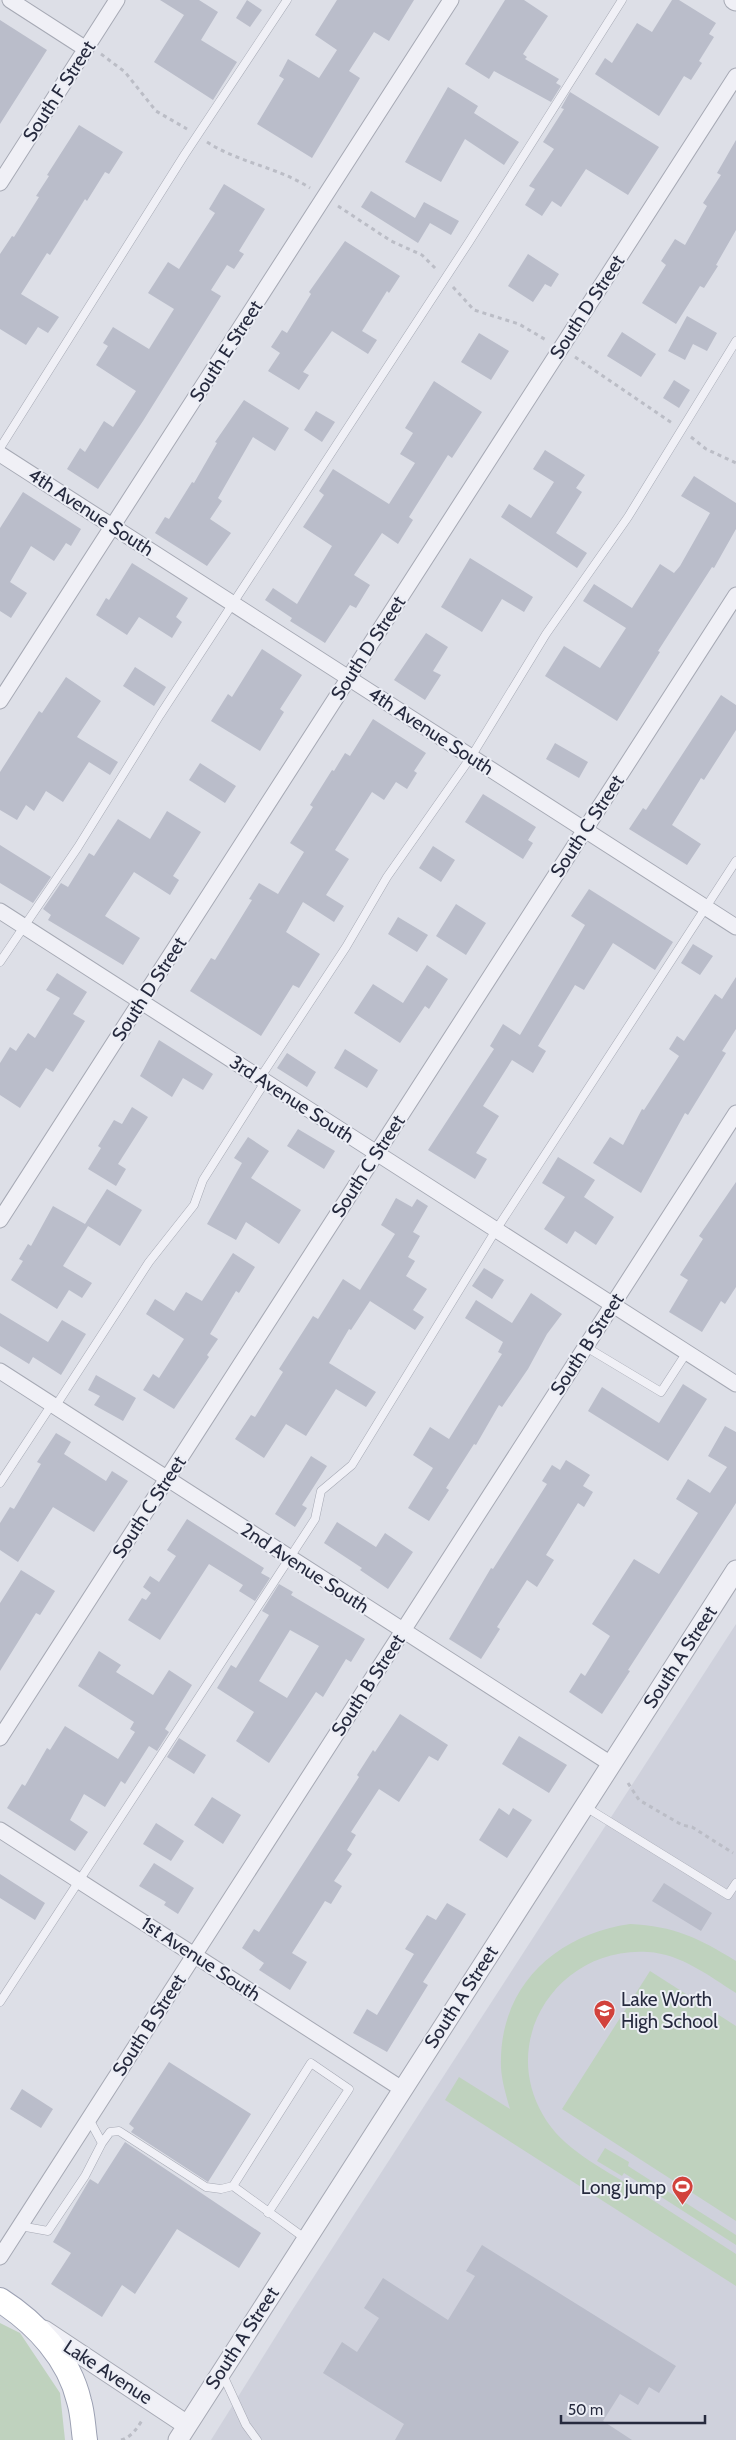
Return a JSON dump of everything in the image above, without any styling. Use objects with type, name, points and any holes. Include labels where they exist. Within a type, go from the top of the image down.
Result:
[{"type":"main road","name":"Lake Avenue","points":[[0,2300],[29,2320],[63,2362],[80,2402],[85,2440]]},
{"type":"street","points":[[10,0],[86,49]]},
{"type":"street","name":"South F Street","points":[[0,183],[117,0]]},
{"type":"street","name":"South E Street","points":[[0,701],[451,0]]},
{"type":"street","name":"South D Street","points":[[0,1220],[736,76]]},
{"type":"street","name":"4th Avenue South","points":[[0,454],[736,927]]},
{"type":"street","name":"South C Street","points":[[0,1738],[736,595]]},
{"type":"street","name":"3rd Avenue South","points":[[0,911],[736,1384]]},
{"type":"street","name":"South B Street","points":[[0,2256],[736,1113]]},
{"type":"street","name":"2nd Avenue South","points":[[0,1371],[611,1764]]},
{"type":"street","name":"South A Street","points":[[182,2432],[736,1570]]},
{"type":"street","name":"1st Avenue South","points":[[0,1830],[402,2089]]},
{"type":"street","name":"Lake Avenue","points":[[29,2320],[182,2432]]},
{"type":"lane","points":[[0,448],[185,154],[287,0]]},
{"type":"lane","points":[[0,962],[78,847],[160,715],[469,242],[622,0]]},
{"type":"lane","points":[[0,1484],[149,1262],[194,1205],[203,1180],[213,1163],[387,877],[471,757],[546,634],[628,517],[680,428],[736,341]]},
{"type":"lane","points":[[0,2002],[315,1519],[321,1492],[352,1464],[496,1230],[704,907],[736,861]]},
{"type":"lane","points":[[586,1347],[661,1392],[687,1352]]},
{"type":"lane","points":[[584,1806],[736,1900]]},
{"type":"lane","points":[[728,1895],[736,1883]]},
{"type":"lane","points":[[20,2226],[48,2232],[85,2176],[102,2143],[110,2132],[119,2131],[206,2186],[221,2189],[233,2186],[311,2063],[349,2089],[268,2213]]},
{"type":"lane","points":[[89,2118],[102,2143]]},
{"type":"lane","points":[[233,2186],[306,2239]]},
{"type":"lane","points":[[221,2372],[246,2425],[257,2440]]},
{"type":"path","points":[[575,357],[680,428],[706,450],[736,462]]},
{"type":"path","points":[[628,1783],[639,1800],[682,1825],[692,1827],[733,1853]]},
{"type":"path","points":[[121,2440],[129,2439],[145,2416]]},
{"type":"shaded area","name":"Lake Worth High School","points":[[736,1624],[736,2440],[211,2440],[291,2312]]},
{"type":"green space","points":[[630,1924],[660,1927],[686,1935],[736,1961],[736,1993],[683,1961],[660,1954],[648,1952],[616,1954],[588,1964],[564,1981],[546,2002],[533,2028],[528,2056],[531,2086],[543,2115],[551,2127],[572,2148],[736,2254],[736,2286],[445,2100],[459,2077],[510,2109],[501,2068],[503,2039],[509,2013],[521,1990],[536,1970],[555,1953],[578,1940],[603,1930]]},
{"type":"green space","points":[[650,1971],[736,2026],[736,2221],[562,2109]]},
{"type":"green space","name":"Long jump","points":[[605,2148],[629,2162],[628,2166],[736,2235],[736,2245],[624,2173],[622,2176],[597,2161]]},
{"type":"green space","points":[[0,2323],[20,2333],[60,2393],[65,2440],[0,2440]]},
{"type":"building","points":[[160,0],[199,0],[218,12],[201,40],[237,62],[213,100],[154,62],[184,15]]},
{"type":"building","points":[[247,0],[262,10],[250,27],[236,18]]},
{"type":"building","points":[[337,0],[414,0],[389,41],[374,32],[349,71],[360,78],[312,158],[257,124],[284,79],[279,76],[288,59],[319,78],[337,50],[315,35]]},
{"type":"building","points":[[505,0],[524,0],[548,16],[523,54],[527,57],[525,59],[559,79],[556,83],[561,86],[551,102],[494,71],[489,79],[465,64]]},
{"type":"building","points":[[672,0],[679,0],[716,23],[709,34],[714,37],[699,61],[702,63],[691,80],[684,76],[659,116],[595,74],[605,58],[612,63],[637,23],[652,32]]},
{"type":"building","points":[[0,20],[47,50],[0,124]]},
{"type":"building","points":[[448,87],[478,106],[474,113],[519,142],[504,165],[465,139],[441,182],[405,162]]},
{"type":"building","points":[[570,92],[659,147],[628,195],[586,169],[561,207],[552,201],[542,216],[525,205],[535,189],[529,186],[554,149],[543,142],[564,109],[561,108]]},
{"type":"building","points":[[79,125],[123,152],[109,174],[105,172],[87,201],[85,199],[50,255],[47,253],[21,294],[59,317],[48,333],[38,327],[26,345],[0,329],[0,254],[12,236],[14,237],[39,197],[36,196],[49,176],[47,175]]},
{"type":"building","points":[[736,140],[736,230],[716,265],[718,266],[704,288],[700,286],[676,324],[642,303],[666,265],[661,261],[675,239],[685,245],[707,206],[703,203],[721,175],[717,173]]},
{"type":"building","points":[[224,184],[265,209],[239,251],[244,254],[234,269],[227,265],[211,290],[221,296],[98,489],[67,469],[80,448],[85,452],[104,421],[113,427],[136,391],[96,365],[108,346],[103,343],[113,327],[149,349],[174,309],[148,293],[168,262],[179,269],[215,213],[209,209]]},
{"type":"building","points":[[371,191],[415,218],[424,202],[459,221],[451,235],[430,223],[418,243],[361,207]]},
{"type":"building","points":[[345,241],[400,276],[389,293],[387,291],[362,331],[377,340],[368,354],[332,331],[303,372],[309,375],[299,390],[268,371],[280,353],[271,347],[282,330],[287,333],[311,294],[309,292]]},
{"type":"building","points":[[528,254],[559,274],[551,287],[545,284],[533,302],[508,286]]},
{"type":"building","points":[[687,316],[717,333],[707,351],[693,344],[685,360],[668,351]]},
{"type":"building","points":[[622,332],[656,354],[641,377],[607,356]]},
{"type":"building","points":[[479,333],[509,351],[491,380],[461,362]]},
{"type":"building","points":[[674,380],[690,390],[679,408],[663,398]]},
{"type":"building","points":[[434,381],[482,412],[452,458],[448,455],[409,517],[413,520],[398,544],[382,533],[354,575],[370,585],[356,608],[350,605],[325,643],[290,621],[292,618],[265,600],[273,588],[297,604],[332,546],[303,527],[324,495],[319,491],[333,469],[389,504],[415,463],[400,454],[413,433],[405,428]]},
{"type":"building","points":[[244,400],[289,428],[275,451],[253,437],[218,498],[222,501],[210,519],[231,533],[207,566],[155,533],[165,517],[169,519],[192,482],[194,483],[217,443],[215,442]]},
{"type":"building","points":[[316,411],[335,422],[322,442],[304,430]]},
{"type":"building","points":[[545,450],[585,475],[576,488],[582,492],[556,533],[587,553],[577,568],[501,517],[509,504],[531,518],[554,482],[533,469]]},
{"type":"building","points":[[694,476],[736,503],[736,529],[714,568],[712,567],[658,651],[660,652],[617,721],[545,676],[564,646],[600,668],[626,628],[583,601],[594,584],[632,608],[660,564],[674,573],[680,566],[710,513],[681,496]]},
{"type":"building","points":[[23,492],[81,529],[71,546],[66,543],[54,561],[31,546],[10,582],[27,593],[11,618],[0,611],[0,528]]},
{"type":"building","points":[[470,558],[533,597],[524,612],[502,599],[482,632],[441,607]]},
{"type":"building","points":[[132,563],[188,598],[176,617],[182,622],[172,638],[139,617],[127,635],[96,615],[106,598],[109,600]]},
{"type":"building","points":[[426,633],[448,647],[433,671],[441,675],[425,700],[394,680]]},
{"type":"building","points":[[262,649],[302,675],[280,709],[284,712],[260,751],[211,721],[228,694],[232,697]]},
{"type":"building","points":[[135,667],[166,687],[154,706],[123,686]]},
{"type":"building","points":[[66,677],[101,701],[77,737],[118,762],[110,775],[89,762],[63,802],[46,791],[34,811],[26,805],[17,820],[0,810],[0,772],[39,711],[42,713]]},
{"type":"building","points":[[721,695],[736,705],[736,730],[704,780],[701,778],[672,825],[701,844],[687,865],[629,829],[643,808],[646,810]]},
{"type":"building","points":[[373,719],[426,753],[414,771],[417,773],[407,789],[396,782],[384,800],[372,792],[335,850],[349,859],[326,895],[344,906],[334,922],[303,902],[286,932],[320,954],[299,988],[293,985],[261,1036],[190,991],[211,958],[215,960],[252,900],[249,899],[259,883],[278,894],[304,852],[290,843],[313,807],[310,805],[345,753],[350,756]]},
{"type":"building","points":[[555,743],[588,762],[579,778],[546,759]]},
{"type":"building","points":[[200,763],[236,786],[225,803],[189,780]]},
{"type":"building","points":[[483,794],[536,827],[528,840],[533,843],[523,859],[465,822]]},
{"type":"building","points":[[167,811],[201,832],[173,876],[179,880],[170,895],[134,872],[105,916],[140,938],[123,965],[48,920],[51,915],[43,909],[61,883],[68,887],[89,853],[94,856],[118,819],[150,839]]},
{"type":"building","points":[[0,845],[51,877],[33,903],[0,883]]},
{"type":"building","points":[[433,846],[455,860],[441,882],[419,868]]},
{"type":"building","points":[[589,889],[673,942],[655,970],[613,943],[584,990],[575,985],[538,1046],[546,1051],[533,1073],[512,1060],[483,1106],[499,1116],[476,1153],[487,1159],[475,1179],[428,1150],[494,1049],[490,1046],[503,1024],[520,1035],[585,925],[571,916]]},
{"type":"building","points":[[456,904],[486,923],[466,955],[436,936]]},
{"type":"building","points":[[398,917],[428,935],[417,952],[388,934]]},
{"type":"building","points":[[693,944],[713,956],[700,975],[681,963]]},
{"type":"building","points":[[427,965],[448,979],[429,1009],[425,1006],[400,1043],[354,1013],[373,984],[403,1003]]},
{"type":"building","points":[[57,973],[87,992],[73,1014],[85,1021],[53,1072],[46,1068],[20,1108],[0,1095],[0,1063],[10,1047],[16,1051],[28,1033],[35,1038],[60,998],[46,990]]},
{"type":"building","points":[[736,977],[736,1029],[722,1051],[726,1053],[688,1115],[685,1113],[641,1193],[593,1163],[610,1137],[623,1145],[642,1109],[644,1110],[679,1056],[669,1049],[677,1036],[684,1041],[715,994],[722,999]]},
{"type":"building","points":[[159,1040],[213,1074],[203,1090],[183,1078],[172,1097],[140,1076]]},
{"type":"building","points":[[345,1049],[378,1070],[367,1088],[334,1068]]},
{"type":"building","points":[[287,1053],[316,1072],[307,1087],[277,1068]]},
{"type":"building","points":[[132,1107],[148,1117],[118,1164],[126,1169],[116,1186],[88,1169],[101,1148],[98,1146],[114,1120],[122,1124]]},
{"type":"building","points":[[298,1129],[335,1151],[324,1169],[287,1146]]},
{"type":"building","points":[[248,1137],[269,1151],[251,1178],[301,1210],[279,1244],[246,1222],[236,1240],[207,1224],[242,1163],[234,1158]]},
{"type":"building","points":[[558,1157],[595,1180],[584,1197],[614,1217],[596,1245],[575,1231],[567,1244],[544,1229],[565,1197],[542,1183]]},
{"type":"building","points":[[736,1182],[736,1287],[725,1304],[721,1301],[702,1332],[669,1312],[688,1280],[680,1275],[703,1239],[699,1236]]},
{"type":"building","points":[[107,1189],[142,1210],[120,1246],[88,1226],[63,1266],[92,1283],[82,1298],[69,1290],[57,1309],[11,1280],[23,1261],[19,1259],[28,1244],[31,1246],[53,1206],[85,1224]]},
{"type":"building","points":[[396,1198],[412,1207],[417,1199],[428,1206],[413,1232],[420,1236],[408,1257],[415,1261],[406,1276],[427,1289],[413,1310],[424,1317],[415,1330],[370,1301],[351,1330],[349,1329],[329,1363],[376,1392],[366,1407],[336,1389],[306,1436],[286,1424],[264,1458],[235,1439],[251,1415],[255,1417],[283,1372],[279,1369],[313,1316],[318,1319],[343,1279],[360,1290],[395,1234],[381,1225]]},
{"type":"building","points":[[233,1253],[255,1267],[239,1293],[236,1291],[210,1334],[218,1339],[207,1355],[209,1357],[174,1409],[143,1390],[153,1374],[159,1378],[184,1339],[146,1314],[155,1299],[174,1311],[186,1292],[202,1301]]},
{"type":"building","points":[[484,1268],[504,1280],[492,1299],[472,1286]]},
{"type":"building","points":[[531,1293],[562,1314],[547,1334],[528,1369],[502,1407],[499,1405],[476,1445],[474,1444],[446,1488],[449,1490],[429,1521],[408,1508],[433,1468],[413,1455],[430,1427],[449,1439],[502,1354],[498,1352],[503,1342],[465,1318],[476,1300],[512,1323]]},
{"type":"building","points":[[0,1313],[48,1342],[62,1320],[86,1334],[61,1375],[33,1357],[29,1364],[0,1346]]},
{"type":"building","points":[[96,1375],[136,1398],[123,1421],[94,1405],[100,1396],[88,1390]]},
{"type":"building","points":[[683,1384],[707,1399],[668,1461],[588,1411],[602,1387],[659,1423]]},
{"type":"building","points":[[725,1426],[736,1432],[736,1503],[628,1670],[630,1671],[602,1714],[569,1692],[581,1673],[585,1676],[610,1636],[592,1624],[634,1559],[659,1574],[698,1513],[676,1499],[688,1479],[710,1493],[727,1467],[708,1456]]},
{"type":"building","points":[[56,1433],[71,1442],[64,1454],[106,1481],[112,1471],[128,1481],[94,1532],[53,1507],[18,1562],[0,1550],[0,1523],[10,1507],[14,1509],[41,1464],[37,1462]]},
{"type":"building","points":[[311,1456],[327,1466],[302,1505],[307,1508],[295,1527],[275,1514]]},
{"type":"building","points":[[566,1460],[590,1475],[583,1486],[593,1492],[584,1507],[578,1503],[546,1555],[554,1560],[537,1587],[527,1580],[497,1627],[500,1629],[481,1659],[449,1639],[491,1568],[493,1569],[547,1484],[542,1481],[552,1465],[560,1470]]},
{"type":"building","points":[[187,1519],[264,1568],[261,1573],[270,1578],[255,1601],[239,1591],[243,1585],[209,1564],[160,1640],[128,1620],[142,1598],[146,1600],[151,1593],[143,1587],[150,1576],[159,1582],[176,1556],[167,1550]]},
{"type":"building","points":[[337,1522],[376,1547],[385,1533],[413,1552],[388,1589],[360,1570],[362,1568],[324,1543]]},
{"type":"building","points":[[21,1570],[55,1591],[40,1615],[36,1613],[0,1671],[0,1603]]},
{"type":"building","points":[[279,1584],[293,1592],[291,1595],[365,1639],[351,1662],[346,1659],[323,1697],[316,1692],[269,1763],[236,1741],[254,1712],[217,1688],[231,1665],[236,1668],[269,1615],[262,1611]],"holes":[[[290,1630],[319,1646],[287,1698],[259,1681]]]},
{"type":"building","points":[[99,1651],[121,1665],[116,1672],[153,1695],[169,1670],[192,1685],[165,1729],[169,1732],[157,1751],[149,1746],[125,1784],[121,1781],[105,1807],[84,1794],[70,1820],[88,1832],[75,1851],[7,1808],[22,1784],[25,1786],[47,1748],[50,1750],[65,1726],[118,1759],[135,1732],[130,1729],[134,1722],[78,1686]]},
{"type":"building","points":[[400,1714],[448,1745],[438,1761],[429,1756],[399,1802],[379,1789],[351,1832],[356,1835],[347,1850],[352,1854],[334,1881],[342,1886],[331,1904],[325,1901],[292,1953],[307,1962],[290,1990],[259,1970],[264,1963],[242,1948],[254,1929],[259,1932],[359,1777],[357,1775],[373,1750],[375,1752]]},
{"type":"building","points":[[519,1736],[567,1765],[549,1793],[502,1764]]},
{"type":"building","points":[[179,1738],[206,1755],[194,1774],[167,1757]]},
{"type":"building","points":[[212,1797],[241,1815],[223,1844],[194,1825]]},
{"type":"building","points":[[499,1808],[509,1815],[513,1808],[532,1820],[507,1858],[479,1840]]},
{"type":"building","points":[[156,1823],[184,1841],[171,1861],[143,1844]]},
{"type":"building","points":[[154,1863],[194,1888],[178,1914],[164,1905],[166,1902],[139,1886]]},
{"type":"building","points":[[0,1874],[45,1903],[35,1920],[0,1898]]},
{"type":"building","points":[[664,1883],[712,1913],[701,1931],[652,1901]]},
{"type":"building","points":[[447,1903],[466,1914],[423,1982],[428,1985],[387,2052],[353,2033],[367,2009],[377,2015],[414,1954],[405,1949],[427,1915],[436,1920]]},
{"type":"building","points":[[169,2062],[251,2114],[208,2182],[131,2132],[134,2128],[129,2124]]},
{"type":"building","points":[[22,2089],[53,2109],[41,2128],[10,2109]]},
{"type":"building","points":[[125,2142],[261,2233],[239,2268],[177,2229],[135,2294],[122,2285],[102,2317],[51,2284],[71,2253],[53,2242],[90,2179],[98,2184]]},
{"type":"building","points":[[482,2245],[676,2366],[659,2393],[649,2387],[638,2405],[620,2394],[603,2421],[632,2440],[395,2440],[404,2424],[323,2373],[342,2342],[357,2352],[379,2318],[364,2308],[383,2278],[448,2320],[475,2276],[466,2271]]},
{"type":"place","name":"Lake Worth High School","points":[[605,2029]]},
{"type":"place","name":"Long jump","points":[[682,2206]]}]
